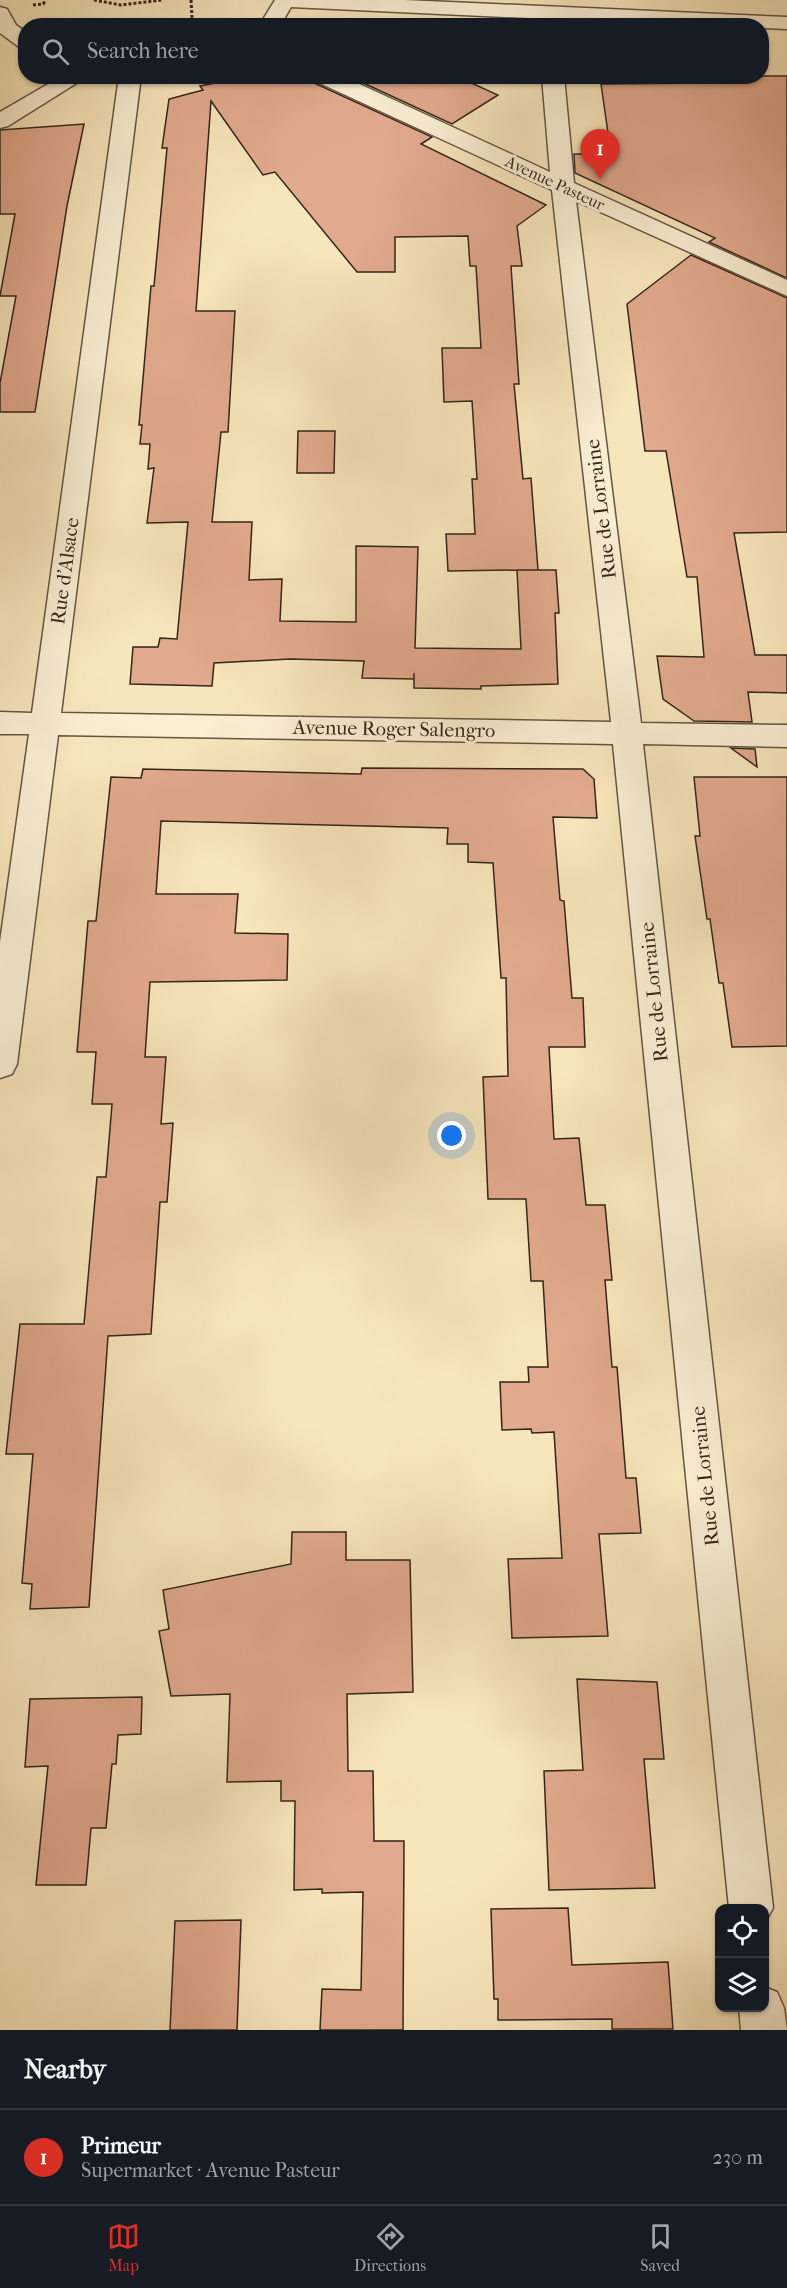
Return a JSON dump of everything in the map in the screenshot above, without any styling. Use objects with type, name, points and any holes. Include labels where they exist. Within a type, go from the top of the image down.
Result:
[{"type":"street","points":[[274,18],[285,1],[678,18]]},
{"type":"street","points":[[0,13],[7,28],[18,37]]},
{"type":"street","points":[[769,22],[787,23]]},
{"type":"street","points":[[0,122],[64,84]]},
{"type":"street","name":"Rue d'Alsace","points":[[0,1065],[129,84]]},
{"type":"street","name":"Avenue Pasteur","points":[[340,84],[787,290]]},
{"type":"street","name":"Rue de Lorraine","points":[[555,84],[564,188],[627,733],[751,1904]]},
{"type":"street","name":"Avenue Roger Salengro","points":[[0,723],[787,736]]},
{"type":"street","points":[[762,2012],[764,2030]]},
{"type":"path","points":[[94,0],[121,4],[162,0]]},
{"type":"path","points":[[191,0],[193,18]]},
{"type":"building","points":[[769,76],[787,76],[787,278],[709,242],[715,238],[575,173],[574,154],[611,154],[601,84],[769,84]]},
{"type":"building","points":[[210,84],[316,84],[432,137],[421,144],[546,205],[517,226],[522,266],[511,266],[519,384],[514,384],[523,479],[531,478],[538,570],[556,570],[559,613],[555,613],[558,684],[481,686],[481,689],[414,688],[414,679],[362,678],[364,661],[290,659],[214,663],[212,686],[130,684],[133,647],[158,647],[160,638],[177,639],[188,522],[147,523],[154,468],[148,469],[150,444],[140,444],[142,425],[139,425],[151,286],[154,286],[167,148],[162,148],[169,99],[203,90],[200,86]],"holes":[[[211,101],[263,175],[275,172],[357,272],[395,272],[395,237],[468,236],[470,266],[476,266],[481,348],[442,348],[444,402],[472,401],[477,479],[472,479],[475,534],[446,534],[448,571],[517,570],[521,649],[415,648],[418,547],[356,546],[356,622],[280,621],[282,579],[249,580],[252,522],[212,522],[221,432],[228,432],[235,311],[196,311]]]},
{"type":"building","points":[[365,84],[474,84],[498,95],[452,124]]},
{"type":"building","points":[[84,124],[67,206],[35,412],[0,412],[0,383],[16,296],[0,296],[15,214],[0,214],[0,130]]},
{"type":"building","points":[[691,255],[787,298],[787,532],[734,533],[755,655],[787,655],[787,693],[748,692],[752,722],[694,721],[663,699],[657,656],[704,657],[697,577],[687,577],[666,451],[645,451],[627,304]]},
{"type":"building","points":[[298,431],[335,431],[334,473],[297,473]]},
{"type":"building","points":[[731,748],[755,749],[757,767]]},
{"type":"building","points":[[362,768],[583,769],[594,779],[597,818],[553,817],[560,900],[564,901],[572,998],[583,998],[585,1047],[549,1047],[554,1139],[579,1138],[586,1205],[605,1205],[612,1280],[605,1280],[612,1367],[617,1367],[626,1478],[636,1478],[641,1533],[599,1534],[608,1636],[512,1638],[508,1559],[562,1558],[554,1432],[532,1433],[531,1429],[502,1430],[500,1382],[529,1382],[528,1367],[548,1367],[543,1281],[531,1281],[526,1199],[488,1199],[483,1077],[508,1076],[506,978],[501,978],[493,863],[468,862],[468,844],[447,844],[448,828],[161,821],[156,894],[238,894],[235,933],[288,934],[287,980],[150,982],[145,1057],[166,1057],[161,1124],[173,1123],[167,1202],[160,1202],[151,1334],[108,1336],[89,1607],[30,1609],[32,1584],[22,1583],[33,1454],[6,1454],[20,1324],[84,1324],[97,1177],[106,1177],[112,1104],[92,1104],[96,1052],[77,1052],[88,921],[96,921],[111,777],[141,778],[143,769],[361,774]]},
{"type":"building","points":[[694,777],[787,777],[787,1046],[732,1047],[723,983],[719,983],[710,919],[707,919],[695,836],[700,836]]},
{"type":"building","points":[[292,1532],[346,1532],[346,1560],[410,1560],[413,1692],[347,1694],[348,1771],[373,1771],[374,1841],[404,1841],[403,2030],[320,2030],[322,1989],[361,1990],[363,1892],[322,1893],[322,1889],[294,1890],[295,1801],[281,1801],[281,1781],[227,1782],[230,1694],[171,1696],[159,1631],[169,1629],[163,1590],[291,1564]]},
{"type":"building","points":[[577,1679],[657,1682],[664,1759],[644,1759],[655,1888],[549,1890],[544,1771],[583,1770]]},
{"type":"building","points":[[142,1697],[141,1734],[118,1735],[116,1764],[112,1764],[106,1828],[91,1828],[86,1885],[36,1885],[48,1766],[25,1767],[30,1699]]},
{"type":"building","points":[[568,1908],[572,1965],[668,1962],[673,2029],[612,2029],[612,2019],[498,2020],[498,1999],[494,1999],[491,1909]]},
{"type":"building","points":[[241,1920],[237,2030],[170,2030],[175,1921]]},
{"type":"place","name":"Primeur","points":[[600,179]]}]
